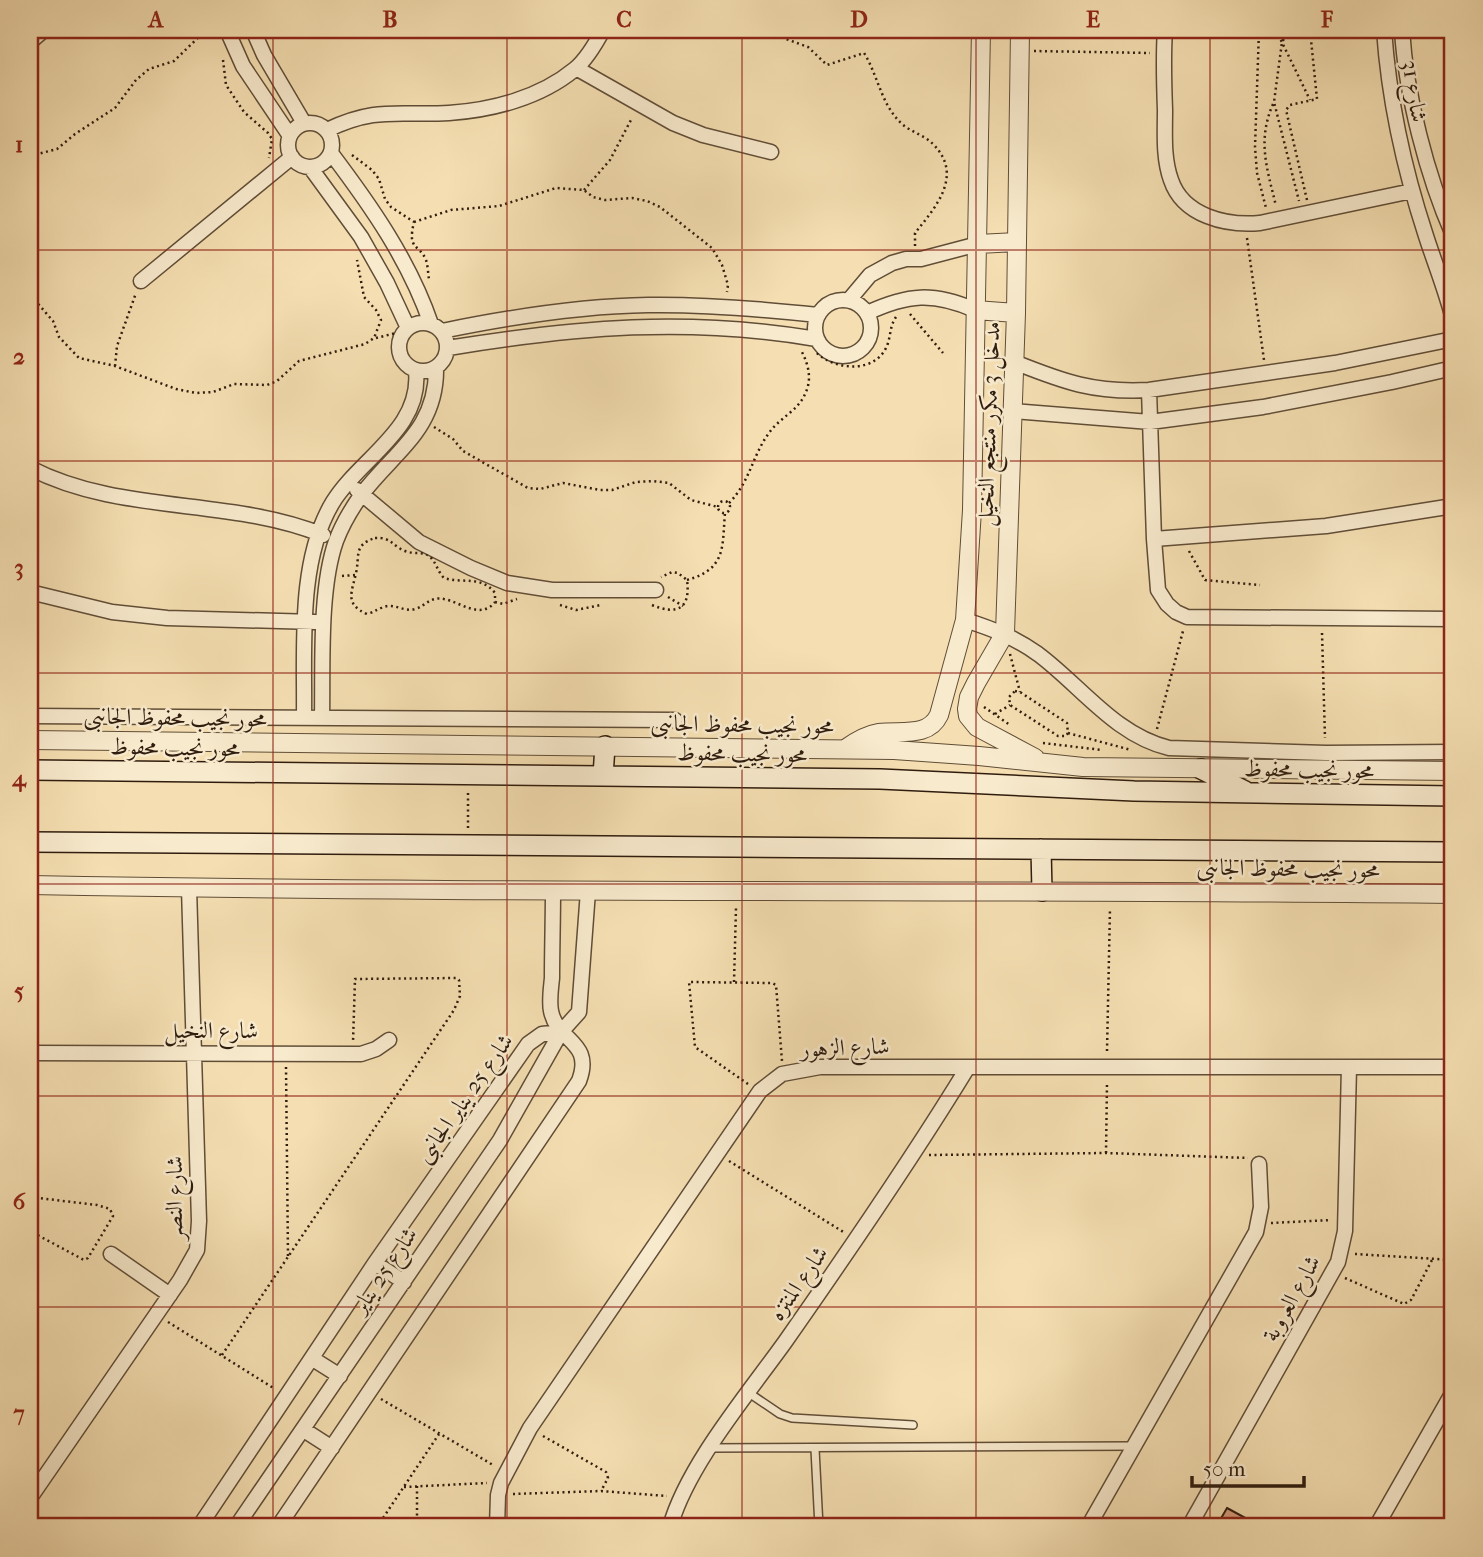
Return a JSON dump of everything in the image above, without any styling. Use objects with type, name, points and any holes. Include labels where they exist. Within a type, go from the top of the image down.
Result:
[{"type":"main road","points":[[603,776],[605,746]]},
{"type":"main road","points":[[1201,769],[1249,793]]},
{"type":"main road","name":"محور نجيب محفوظ","points":[[30,770],[880,779],[1134,791],[1453,796]]},
{"type":"main road","points":[[30,842],[1453,852]]},
{"type":"main road","points":[[1041,849],[1042,891]]},
{"type":"street","points":[[30,42],[44,30]]},
{"type":"street","points":[[227,30],[243,66],[290,136]]},
{"type":"street","points":[[253,30],[264,55],[304,124]]},
{"type":"street","points":[[327,130],[359,117],[378,113],[480,110],[533,94],[576,68],[595,46],[603,30]]},
{"type":"street","points":[[844,750],[871,735],[923,730],[932,725],[939,715],[965,620],[972,510],[981,30]]},
{"type":"street","name":"مدخل 3 مكرر منتجع النخيل","points":[[1020,30],[1016,313],[1005,633],[969,697],[967,709],[968,716],[984,731],[1048,765]]},
{"type":"street","points":[[1165,30],[1166,151],[1171,181],[1184,199],[1204,217],[1245,224],[1412,191]]},
{"type":"street","name":"شارع 31","points":[[1384,30],[1400,146],[1453,319]]},
{"type":"street","name":"شارع 31","points":[[1402,32],[1403,51],[1424,153],[1441,208],[1453,235]]},
{"type":"street","points":[[576,68],[638,105],[703,135],[771,152]]},
{"type":"street","points":[[310,167],[326,160],[331,153],[332,144],[327,130],[320,125],[304,124],[293,130],[290,136],[288,146],[292,157],[300,164],[310,167],[361,237],[387,283],[404,333],[399,348],[401,358],[407,366],[416,371],[426,372],[436,368],[446,356],[448,348],[388,234],[331,153]]},
{"type":"street","points":[[141,281],[292,157]]},
{"type":"street","points":[[849,300],[864,281],[881,268],[906,259],[921,259],[978,244],[1017,242]]},
{"type":"street","points":[[867,313],[887,304],[919,296],[975,310],[1016,313]]},
{"type":"street","points":[[448,348],[509,338],[615,327],[666,325],[735,328],[807,339],[841,356],[851,355],[867,342],[870,323],[867,313],[849,300],[831,302],[818,315],[807,339]]},
{"type":"street","points":[[404,333],[423,323],[437,328],[571,309],[648,305],[725,306],[818,315]]},
{"type":"street","points":[[1014,362],[1077,386],[1122,391],[1149,390],[1382,355],[1453,339]]},
{"type":"street","points":[[322,718],[324,622],[331,560],[337,541],[362,494],[425,421],[434,396],[436,368]]},
{"type":"street","points":[[1013,411],[1150,422],[1263,407],[1453,368]]},
{"type":"street","points":[[304,717],[306,621],[317,533],[333,502],[348,482],[403,424],[415,396],[418,383],[416,371]]},
{"type":"street","points":[[1149,390],[1158,590],[1176,612],[1187,617],[1453,619]]},
{"type":"street","points":[[30,468],[76,488],[142,501],[245,513],[290,524],[337,541]]},
{"type":"street","points":[[348,482],[419,542],[507,583],[552,590],[656,590]]},
{"type":"street","points":[[1154,540],[1325,526],[1453,506]]},
{"type":"street","points":[[30,592],[112,612],[167,618],[324,622]]},
{"type":"street","points":[[965,620],[1005,633],[1040,656],[1118,723],[1152,744],[1169,748],[1326,753],[1453,752]]},
{"type":"street","points":[[31,716],[674,720]]},
{"type":"street","name":"محور نجيب محفوظ الجانبى","points":[[30,740],[936,752],[1048,765],[1453,771]]},
{"type":"street","name":"محور نجيب محفوظ الجانبى","points":[[30,885],[552,891],[1453,894]]},
{"type":"street","name":"شارع النصر","points":[[30,1499],[156,1315],[197,1250],[199,1236],[190,888]]},
{"type":"street","points":[[278,1527],[579,1081],[582,1054],[578,1046],[561,1032],[551,1012],[552,891]]},
{"type":"street","name":"شارع 25 يناير","points":[[236,1527],[500,1140],[561,1032],[579,1012],[588,891]]},
{"type":"street","name":"شارع 25 يناير الجانبى","points":[[199,1527],[375,1263],[528,1044],[542,1034],[561,1032]]},
{"type":"street","name":"شارع النخيل","points":[[30,1053],[361,1054],[376,1049],[388,1040]]},
{"type":"street","name":"شارع الزهور","points":[[497,1527],[501,1483],[530,1428],[760,1091],[782,1074],[820,1067],[1453,1067]]},
{"type":"street","name":"شارع المنتزه","points":[[670,1527],[681,1496],[710,1448],[857,1240],[968,1067]]},
{"type":"street","name":"شارع العروبة","points":[[1189,1527],[1333,1272],[1341,1253],[1345,1219],[1349,1067]]},
{"type":"street","points":[[1088,1527],[1259,1224],[1259,1164]]},
{"type":"street","points":[[111,1254],[170,1294]]},
{"type":"street","points":[[375,1263],[404,1282]]},
{"type":"street","points":[[313,1359],[340,1376]]},
{"type":"street","points":[[1376,1527],[1453,1392]]},
{"type":"street","points":[[304,1430],[332,1448]]},
{"type":"lane","points":[[748,1393],[780,1414],[792,1418],[914,1425]]},
{"type":"lane","points":[[710,1448],[1136,1446]]},
{"type":"lane","points":[[815,1449],[820,1527]]},
{"type":"path","points":[[30,156],[57,149],[115,108],[136,80],[149,69],[174,61],[206,30]]},
{"type":"path","points":[[773,30],[786,39],[808,47],[827,65],[864,53],[879,89],[902,124],[935,145],[945,163],[947,179],[936,208],[915,233],[914,244],[921,259]]},
{"type":"path","points":[[1259,30],[1255,146],[1257,173],[1274,220]]},
{"type":"path","points":[[1276,30],[1310,100]]},
{"type":"path","points":[[1274,220],[1263,143],[1266,121],[1274,102],[1282,42],[1290,30]]},
{"type":"path","points":[[1306,214],[1286,110],[1290,105],[1317,99],[1310,30]]},
{"type":"path","points":[[1402,32],[1437,30]]},
{"type":"path","points":[[1020,51],[1164,53]]},
{"type":"path","points":[[222,57],[226,85],[244,112],[272,139],[264,179]]},
{"type":"path","points":[[1274,102],[1306,214]]},
{"type":"path","points":[[584,190],[615,153],[638,105]]},
{"type":"path","points":[[414,222],[451,210],[499,206],[556,188],[584,190],[593,197],[605,200],[632,198],[647,201],[660,207],[712,248],[718,256],[728,285],[725,306]]},
{"type":"path","points":[[1245,224],[1266,374]]},
{"type":"path","points":[[357,258],[364,296],[381,320],[374,338]]},
{"type":"path","points":[[115,366],[120,334],[141,281]]},
{"type":"path","points":[[30,290],[33,298],[53,321],[59,337],[79,358],[115,366],[176,389],[196,393],[213,392],[234,384],[267,384],[277,381],[299,362],[365,344],[374,338],[404,333]]},
{"type":"path","points":[[919,296],[919,304],[907,311],[943,353]]},
{"type":"path","points":[[807,339],[827,361],[856,367],[875,359],[883,352],[888,344],[891,324],[897,316]]},
{"type":"path","points":[[729,503],[742,490],[766,436],[774,425],[800,404],[805,394],[809,374],[801,350],[807,339]]},
{"type":"path","points":[[425,421],[453,439],[463,451],[528,488],[540,489],[563,484],[600,491],[653,481],[669,483],[691,500],[718,507],[725,513]]},
{"type":"path","points":[[718,507],[721,501],[729,503]]},
{"type":"path","points":[[687,580],[706,573],[719,559],[724,540],[725,513],[730,509],[729,503]]},
{"type":"path","points":[[383,538],[391,540],[404,551],[426,554],[432,558],[444,578],[474,580],[493,590],[495,602],[483,609],[470,609],[446,599],[435,598],[418,609],[408,611],[392,606],[368,614],[359,610],[352,603],[350,592],[360,548],[365,541],[383,538]]},
{"type":"path","points":[[1181,538],[1205,580],[1260,585]]},
{"type":"path","points":[[1322,619],[1326,753]]},
{"type":"path","points":[[1005,633],[1020,692]]},
{"type":"path","points":[[1010,705],[1009,697],[1015,691],[1020,692],[1067,723],[1068,733]]},
{"type":"path","points":[[995,714],[1010,705]]},
{"type":"path","points":[[1010,705],[1058,736],[1066,736],[1068,733],[1140,752]]},
{"type":"path","points":[[467,846],[468,775]]},
{"type":"path","points":[[734,982],[737,891]]},
{"type":"path","points":[[1106,1153],[1110,891]]},
{"type":"path","points":[[222,1355],[454,1010],[460,996],[459,980],[355,979],[353,1053]]},
{"type":"path","points":[[760,1091],[698,1051],[693,1044],[689,982],[776,985],[782,1074]]},
{"type":"path","points":[[286,1053],[288,1258]]},
{"type":"path","points":[[716,1153],[857,1240]]},
{"type":"path","points":[[914,1155],[1106,1153],[1254,1158],[1259,1164]]},
{"type":"path","points":[[30,1197],[97,1205],[110,1209],[113,1216],[88,1258],[84,1260],[30,1231]]},
{"type":"path","points":[[1259,1224],[1345,1219]]},
{"type":"path","points":[[1341,1253],[1453,1260]]},
{"type":"path","points":[[1333,1272],[1404,1304],[1411,1300],[1432,1260]]},
{"type":"path","points":[[156,1315],[287,1396]]},
{"type":"path","points":[[370,1392],[439,1434],[501,1483]]},
{"type":"path","points":[[530,1428],[606,1472],[608,1478],[601,1491]]},
{"type":"path","points":[[377,1527],[439,1434]]},
{"type":"path","points":[[404,1487],[501,1483],[681,1496]]},
{"type":"path","points":[[417,1486],[417,1527]]},
{"type":"building","points":[[1227,1508],[1262,1527],[1216,1527]]}]
